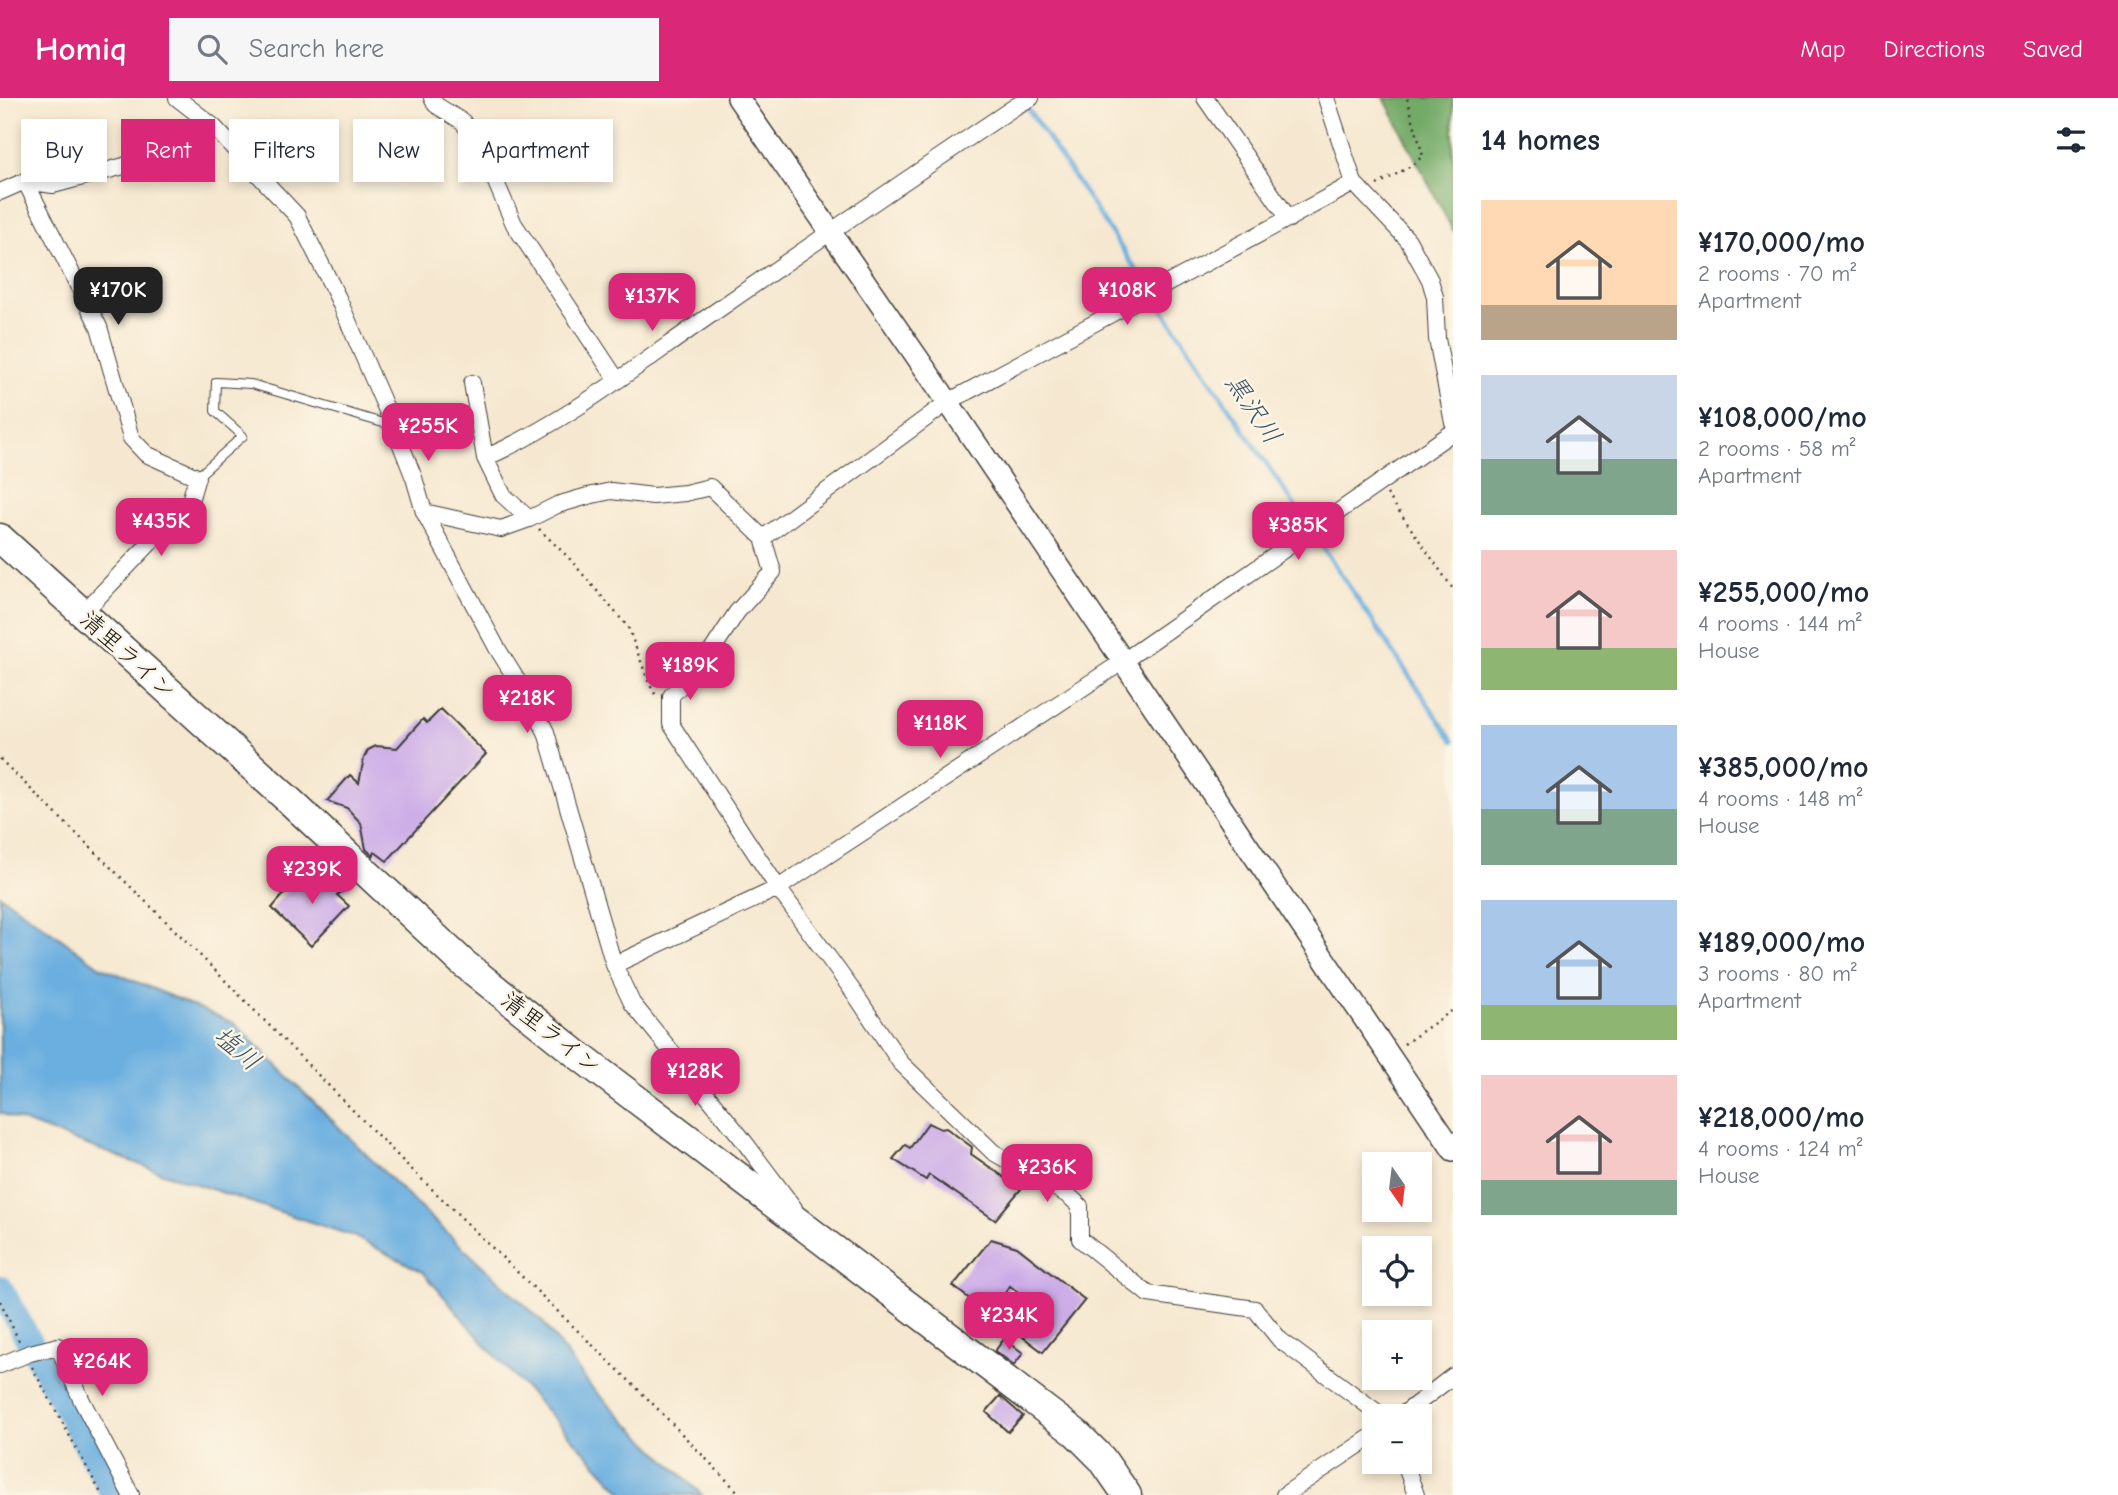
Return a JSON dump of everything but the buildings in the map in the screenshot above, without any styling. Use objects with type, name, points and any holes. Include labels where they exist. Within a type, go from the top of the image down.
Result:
[{"type":"highway","name":"清里ライン","points":[[0,538],[292,803],[462,962],[578,1055],[1076,1433],[1102,1460],[1127,1495]]},
{"type":"street","points":[[177,98],[204,119]]},
{"type":"street","points":[[432,98],[436,105],[463,122],[485,158],[514,224],[617,380]]},
{"type":"street","points":[[738,98],[948,402],[1453,1150]]},
{"type":"street","points":[[485,458],[522,442],[617,380],[1014,102],[1031,98]]},
{"type":"street","points":[[1205,98],[1289,219]]},
{"type":"street","points":[[1326,98],[1358,188],[1408,240],[1430,279],[1435,298],[1437,339],[1453,423]]},
{"type":"street","points":[[215,128],[297,216],[338,298],[394,427],[424,512],[545,732],[614,965],[632,1003],[740,1136],[811,1231]]},
{"type":"street","points":[[0,192],[22,182]]},
{"type":"street","points":[[25,182],[99,327],[131,438],[146,454],[197,477],[190,501],[82,614]]},
{"type":"street","points":[[32,182],[54,185],[65,182]]},
{"type":"street","points":[[763,538],[948,402],[1289,219],[1358,188]]},
{"type":"street","points":[[472,383],[485,458],[503,495],[529,519]]},
{"type":"street","points":[[614,965],[778,888],[1122,662],[1453,432]]},
{"type":"street","points":[[424,512],[501,529],[557,505],[611,491],[653,496],[710,487],[763,538],[773,572],[737,612],[709,655],[671,696],[671,724],[778,888],[855,993],[900,1062],[993,1152],[1069,1196],[1080,1206],[1080,1239],[1148,1294],[1255,1309],[1280,1340],[1366,1404]]},
{"type":"street","points":[[0,1365],[58,1346],[82,1401],[131,1495]]},
{"type":"street","points":[[1417,1404],[1453,1376]]},
{"type":"street","points":[[1284,1495],[1362,1443]]},
{"type":"street","points":[[1409,1474],[1416,1495]]},
{"type":"lane","points":[[197,477],[243,436],[215,411],[216,382],[251,384],[394,427]]},
{"type":"path","points":[[1358,188],[1411,166],[1423,156],[1407,98]]},
{"type":"path","points":[[1379,484],[1453,589]]},
{"type":"path","points":[[529,519],[568,557],[628,626],[649,683],[671,724]]},
{"type":"path","points":[[0,759],[741,1495]]},
{"type":"path","points":[[1388,1054],[1453,1010]]},
{"type":"path","points":[[0,1301],[102,1495]]},
{"type":"green space","points":[[1384,98],[1453,98],[1453,231]]},
{"type":"water","name":"塩川","points":[[0,895],[99,966],[234,1023],[415,1203],[542,1321],[591,1387],[702,1495],[625,1495],[488,1348],[423,1272],[353,1236],[160,1172],[0,1113]]},
{"type":"waterway","name":"黒沢川","points":[[1026,106],[1453,741]]},
{"type":"waterway","points":[[0,1288],[114,1495]]}]
